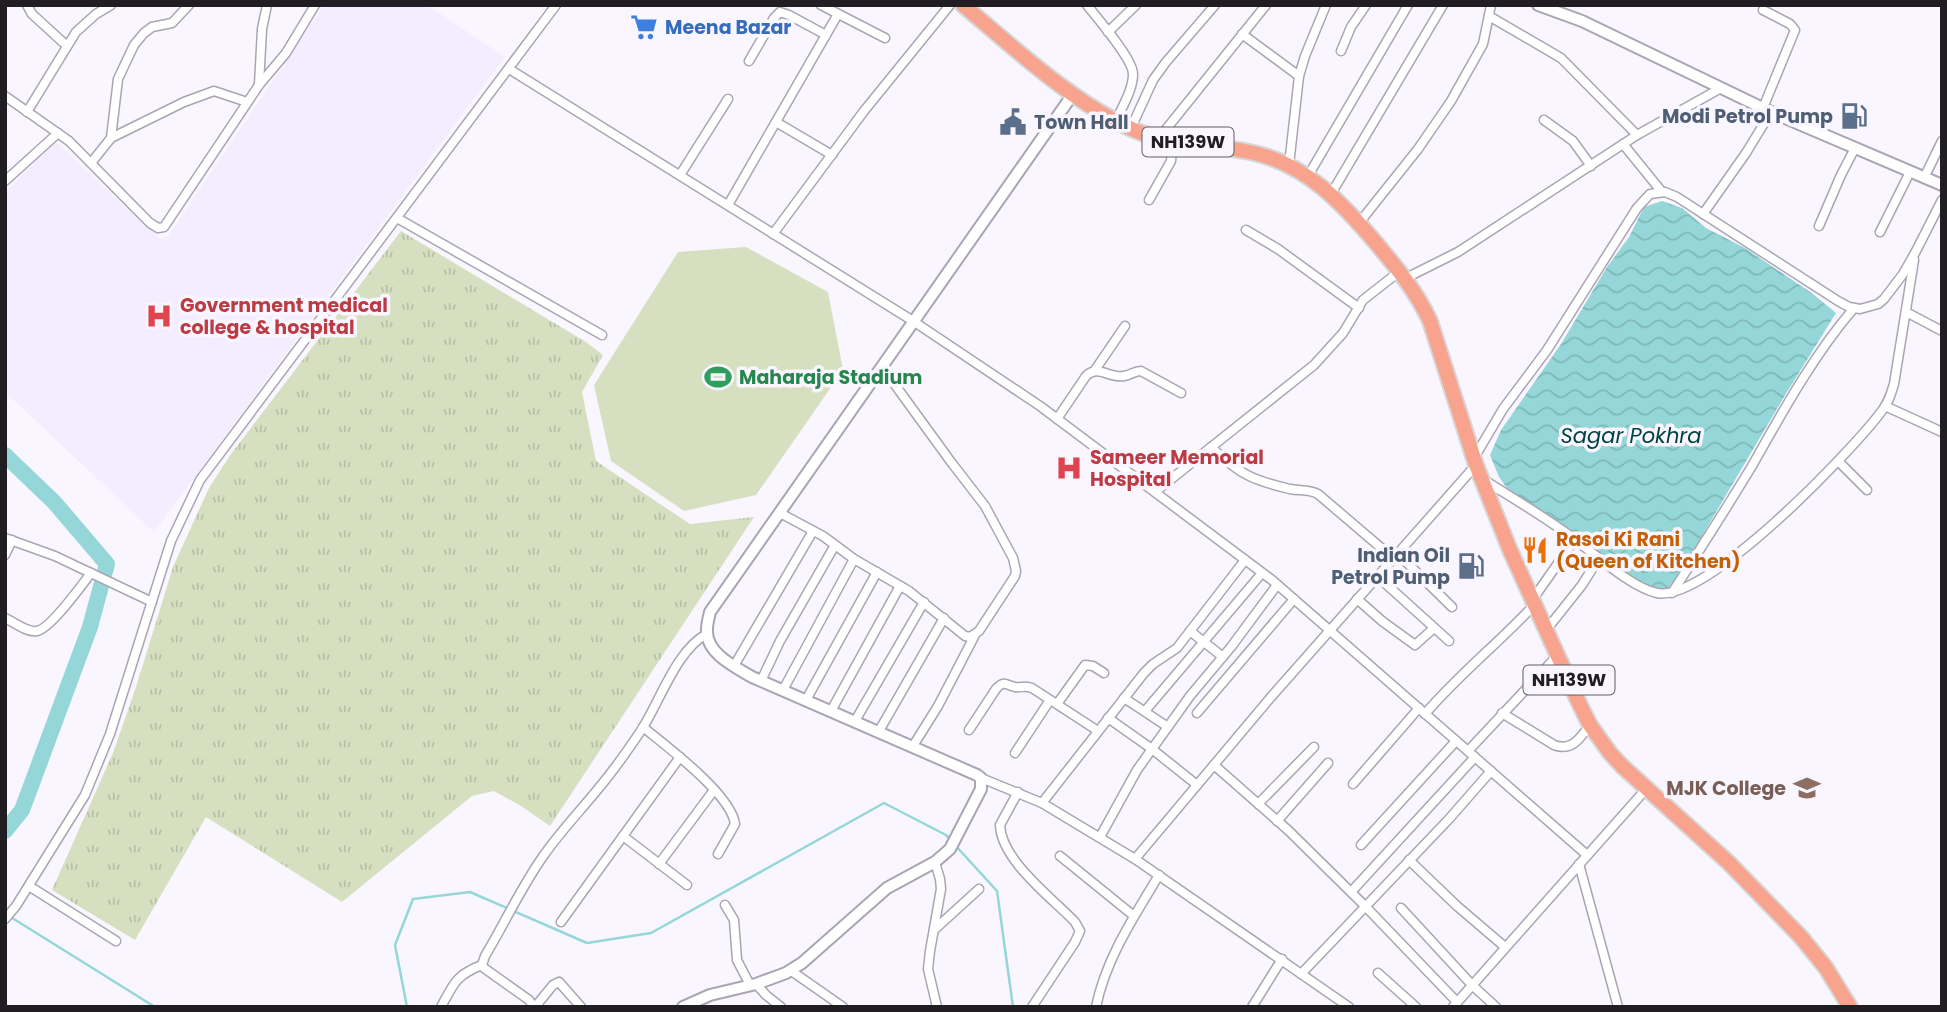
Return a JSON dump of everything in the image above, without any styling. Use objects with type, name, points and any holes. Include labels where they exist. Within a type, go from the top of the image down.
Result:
[{"type":"highway","name":"NH139W","points":[[962,5],[1073,94],[1116,121],[1166,139],[1254,153],[1289,165],[1331,194],[1359,223],[1403,275],[1422,303],[1477,467],[1510,550],[1590,725],[1609,752],[1746,880],[1801,937],[1826,968],[1850,1007]]},
{"type":"street","points":[[27,5],[32,14],[67,46]]},
{"type":"street","points":[[89,5],[96,14]]},
{"type":"street","points":[[27,112],[76,32],[111,5]]},
{"type":"street","points":[[111,138],[118,79],[134,45],[152,27],[172,23],[189,5]]},
{"type":"street","points":[[258,85],[262,29],[267,5]]},
{"type":"street","points":[[5,96],[58,133],[150,223],[158,229],[164,228],[258,85],[286,53],[315,5]]},
{"type":"street","points":[[5,919],[29,886],[85,795],[110,734],[171,541],[200,480],[556,5]]},
{"type":"street","points":[[821,5],[885,38]]},
{"type":"street","points":[[773,234],[864,111],[950,5]]},
{"type":"street","points":[[1087,5],[1130,61],[1133,70],[1131,87],[1116,121]]},
{"type":"street","points":[[1108,32],[1136,5]]},
{"type":"street","points":[[1200,5],[1208,13]]},
{"type":"street","points":[[1131,128],[1153,80],[1215,5]]},
{"type":"street","points":[[1149,200],[1171,162],[1166,139],[1266,5]]},
{"type":"street","points":[[1289,165],[1299,76],[1304,56],[1326,5]]},
{"type":"street","points":[[1341,51],[1351,27],[1366,5]]},
{"type":"street","points":[[1308,176],[1408,5]]},
{"type":"street","points":[[1331,194],[1443,5]]},
{"type":"street","points":[[1359,223],[1418,149],[1451,101],[1483,44],[1491,5]]},
{"type":"street","points":[[1538,5],[1582,21],[1767,110],[1942,186]]},
{"type":"street","points":[[1703,214],[1739,163],[1767,110],[1795,30],[1790,24],[1763,10]]},
{"type":"street","points":[[749,61],[776,14],[780,12],[826,35]]},
{"type":"street","points":[[728,205],[838,14]]},
{"type":"street","points":[[1489,16],[1561,58],[1637,135]]},
{"type":"street","points":[[1242,34],[1299,76]]},
{"type":"street","points":[[509,69],[913,321],[1002,379],[1057,419],[1277,585],[1587,855]]},
{"type":"street","points":[[1155,492],[1314,365],[1343,333],[1368,295],[1403,275],[1458,252],[1637,135],[1721,88]]},
{"type":"street","points":[[91,163],[111,138],[184,102],[214,91],[247,102]]},
{"type":"street","points":[[1073,94],[710,611],[707,634],[709,645],[727,662],[761,681],[1042,803],[1135,859],[1349,1007]]},
{"type":"street","points":[[680,175],[728,99]]},
{"type":"street","points":[[1544,120],[1573,141],[1591,166]]},
{"type":"street","points":[[776,122],[832,155]]},
{"type":"street","points":[[5,181],[58,133]]},
{"type":"street","points":[[1924,178],[1942,141]]},
{"type":"street","points":[[1623,144],[1662,192]]},
{"type":"street","points":[[1819,226],[1855,148]]},
{"type":"street","points":[[1880,232],[1910,172]]},
{"type":"street","points":[[1135,859],[1356,599],[1477,467],[1503,409],[1546,350],[1637,208],[1650,194],[1662,192],[1676,197],[1838,301],[1854,308],[1871,307],[1884,299],[1903,274],[1942,200]]},
{"type":"street","points":[[397,218],[602,335]]},
{"type":"street","points":[[1246,230],[1278,249],[1359,308]]},
{"type":"street","points":[[1477,467],[1615,571],[1649,591],[1672,593],[1701,579],[1749,544],[1803,497],[1885,406],[1894,384],[1915,253]]},
{"type":"street","points":[[1672,593],[1780,415],[1832,334],[1854,308]]},
{"type":"street","points":[[1906,312],[1942,331]]},
{"type":"street","points":[[1095,370],[1125,326]]},
{"type":"street","points":[[882,367],[985,506],[1017,570],[975,635],[939,706],[914,746]]},
{"type":"street","points":[[1057,419],[1089,372],[1095,370],[1121,376],[1136,370],[1141,371],[1181,393]]},
{"type":"street","points":[[1885,406],[1942,432]]},
{"type":"street","points":[[1211,447],[1228,463],[1253,479],[1318,494],[1395,556],[1452,607]]},
{"type":"street","points":[[1838,460],[1867,490]]},
{"type":"street","points":[[780,513],[900,586],[965,636],[975,635]]},
{"type":"street","points":[[734,666],[813,531]]},
{"type":"street","points":[[5,555],[8,539],[55,556],[152,602]]},
{"type":"street","points":[[1353,784],[1422,711],[1519,622],[1575,539]]},
{"type":"street","points":[[761,681],[779,641],[835,545]]},
{"type":"street","points":[[1547,629],[1582,585],[1599,558]]},
{"type":"street","points":[[783,690],[854,559]]},
{"type":"street","points":[[1042,803],[1147,668],[1177,648],[1245,560]]},
{"type":"street","points":[[806,700],[877,572]]},
{"type":"street","points":[[1146,711],[1262,573]]},
{"type":"street","points":[[5,618],[31,631],[41,630],[94,574]]},
{"type":"street","points":[[1377,576],[1449,641]]},
{"type":"street","points":[[1100,838],[1137,770],[1190,696],[1277,585]]},
{"type":"street","points":[[831,710],[900,586]]},
{"type":"street","points":[[1197,713],[1294,599]]},
{"type":"street","points":[[1356,599],[1415,645],[1434,628]]},
{"type":"street","points":[[855,721],[924,602]]},
{"type":"street","points":[[879,731],[944,618]]},
{"type":"street","points":[[1190,631],[1223,657]]},
{"type":"street","points":[[441,1007],[458,978],[482,965],[513,905],[544,855],[607,778],[643,727],[692,645],[707,634]]},
{"type":"street","points":[[1351,892],[1471,754],[1502,713],[1558,655]]},
{"type":"street","points":[[1015,753],[1085,665],[1093,666],[1104,673]]},
{"type":"street","points":[[970,730],[1000,684],[1004,683],[1016,687],[1028,686],[1098,731]]},
{"type":"street","points":[[1124,698],[1168,727]]},
{"type":"street","points":[[1502,713],[1563,748],[1573,745],[1590,725]]},
{"type":"street","points":[[1108,718],[1197,785]]},
{"type":"street","points":[[643,727],[680,757],[714,790],[731,813],[735,824],[718,854]]},
{"type":"street","points":[[1362,845],[1456,741]]},
{"type":"street","points":[[1258,804],[1314,747]]},
{"type":"street","points":[[561,922],[680,757]]},
{"type":"street","points":[[1277,821],[1328,763]]},
{"type":"street","points":[[1214,765],[1351,892],[1455,1004],[1647,788]]},
{"type":"street","points":[[1301,974],[1449,819],[1491,771]]},
{"type":"street","points":[[683,1007],[710,995],[753,984],[790,970],[802,963],[887,888],[935,862],[950,849],[981,789],[981,778]]},
{"type":"street","points":[[659,864],[714,790]]},
{"type":"street","points":[[1018,792],[1000,825],[1004,842],[1027,876],[1070,917],[1080,931],[1032,1007]]},
{"type":"street","points":[[622,836],[687,885]]},
{"type":"street","points":[[1060,856],[1134,916]]},
{"type":"street","points":[[1409,859],[1457,906],[1505,947]]},
{"type":"street","points":[[935,862],[941,889],[929,969],[937,1007]]},
{"type":"street","points":[[1579,864],[1618,1007]]},
{"type":"street","points":[[1096,1007],[1107,967],[1159,875]]},
{"type":"street","points":[[29,886],[116,941]]},
{"type":"street","points":[[934,930],[979,889]]},
{"type":"street","points":[[725,905],[734,920],[737,960],[753,984],[775,1005]]},
{"type":"street","points":[[1401,908],[1496,1007]]},
{"type":"street","points":[[1252,1007],[1282,959]]},
{"type":"street","points":[[482,965],[535,1007],[553,985],[559,982],[581,1007]]},
{"type":"street","points":[[790,970],[844,1007]]},
{"type":"street","points":[[1378,973],[1416,1007]]},
{"type":"shaded area","name":"Government medical college & hospital","points":[[324,5],[427,5],[505,57],[154,532],[5,392],[5,193],[55,141],[160,239],[168,236]]},
{"type":"green space","points":[[401,231],[586,342],[603,355],[582,392],[596,461],[690,524],[754,517],[550,826],[494,791],[472,796],[342,902],[206,817],[135,940],[52,890],[113,753],[173,567],[209,488],[231,454]]},
{"type":"green space","name":"Maharaja Stadium","points":[[746,247],[828,292],[843,370],[756,495],[684,511],[611,461],[594,385],[678,252]]},
{"type":"water","name":"Sagar Pokhra","points":[[1662,201],[1682,208],[1706,228],[1745,248],[1836,313],[1683,568],[1667,590],[1649,586],[1619,570],[1509,491],[1499,477],[1490,455],[1501,430],[1561,344],[1607,267],[1629,237],[1644,207]]},
{"type":"waterway","points":[[5,455],[54,502],[107,564],[90,627],[22,810],[5,831]]},
{"type":"waterway","points":[[407,1007],[395,945],[413,899],[470,892],[587,943],[651,933],[884,803],[951,840]]},
{"type":"waterway","points":[[955,845],[997,891],[1013,1007]]},
{"type":"waterway","points":[[9,916],[155,1007]]},
{"type":"place","name":"Meena Bazar","points":[[644,27]]},
{"type":"place","name":"Modi Petrol Pump","points":[[1854,116]]},
{"type":"place","name":"Town Hall","points":[[1013,122]]},
{"type":"place","name":"Government medical college & hospital","points":[[159,316]]},
{"type":"place","name":"Maharaja Stadium","points":[[718,377]]},
{"type":"place","name":"Sameer Memorial Hospital","points":[[1069,468]]},
{"type":"place","name":"Rasoi Ki Rani (Queen of Kitchen)","points":[[1535,550]]},
{"type":"place","name":"Indian Oil Petrol Pump","points":[[1471,566]]},
{"type":"place","name":"MJK College","points":[[1807,788]]}]
